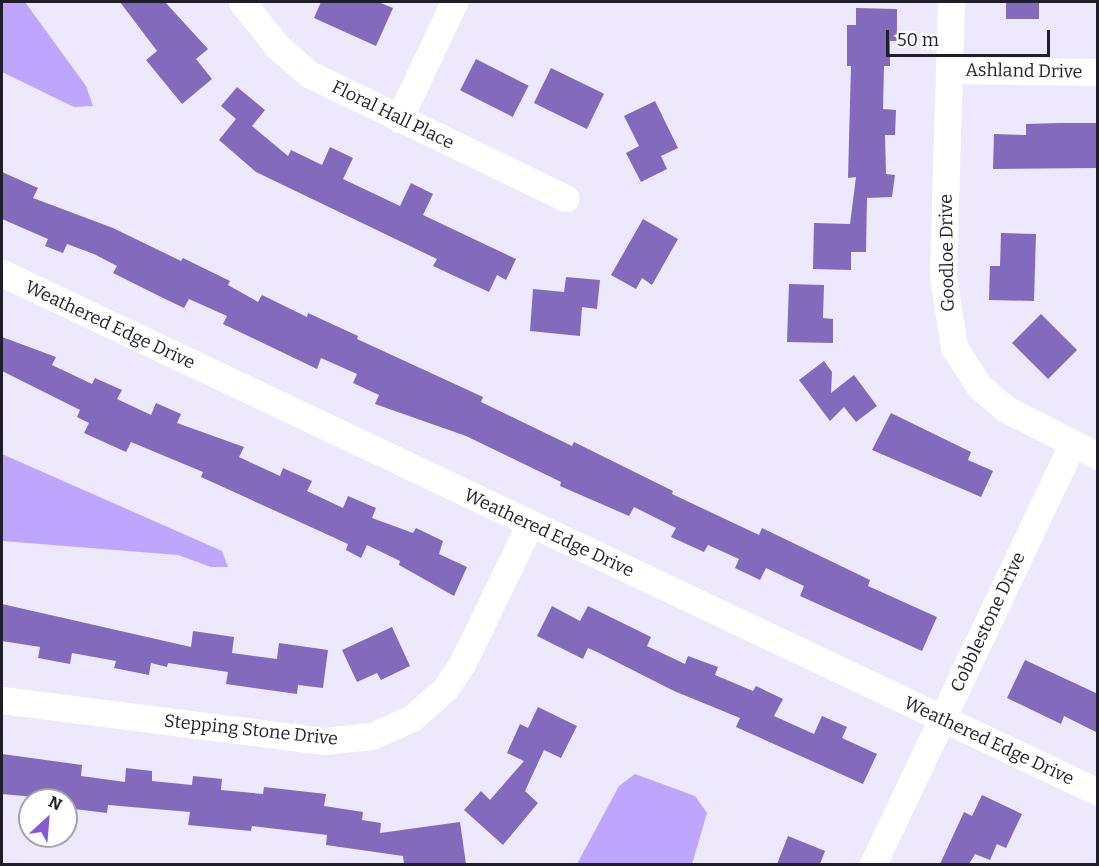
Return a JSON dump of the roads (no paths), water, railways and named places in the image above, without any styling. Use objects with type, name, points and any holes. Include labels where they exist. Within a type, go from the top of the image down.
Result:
[{"type":"street","name":"Floral Hall Place","points":[[242,2],[277,46],[309,74],[566,198]]},
{"type":"street","points":[[399,119],[454,2]]},
{"type":"street","name":"Goodloe Drive","points":[[951,2],[943,276],[954,347],[970,375],[988,395],[1026,421],[1098,456]]},
{"type":"street","name":"Ashland Drive","points":[[950,70],[1098,72]]},
{"type":"street","name":"Weathered Edge Drive","points":[[2,273],[1098,792]]},
{"type":"street","name":"Cobblestone Drive","points":[[873,864],[1072,444]]},
{"type":"street","name":"Stepping Stone Drive","points":[[2,700],[323,741],[372,736],[412,718],[445,689],[462,664],[530,524]]}]
